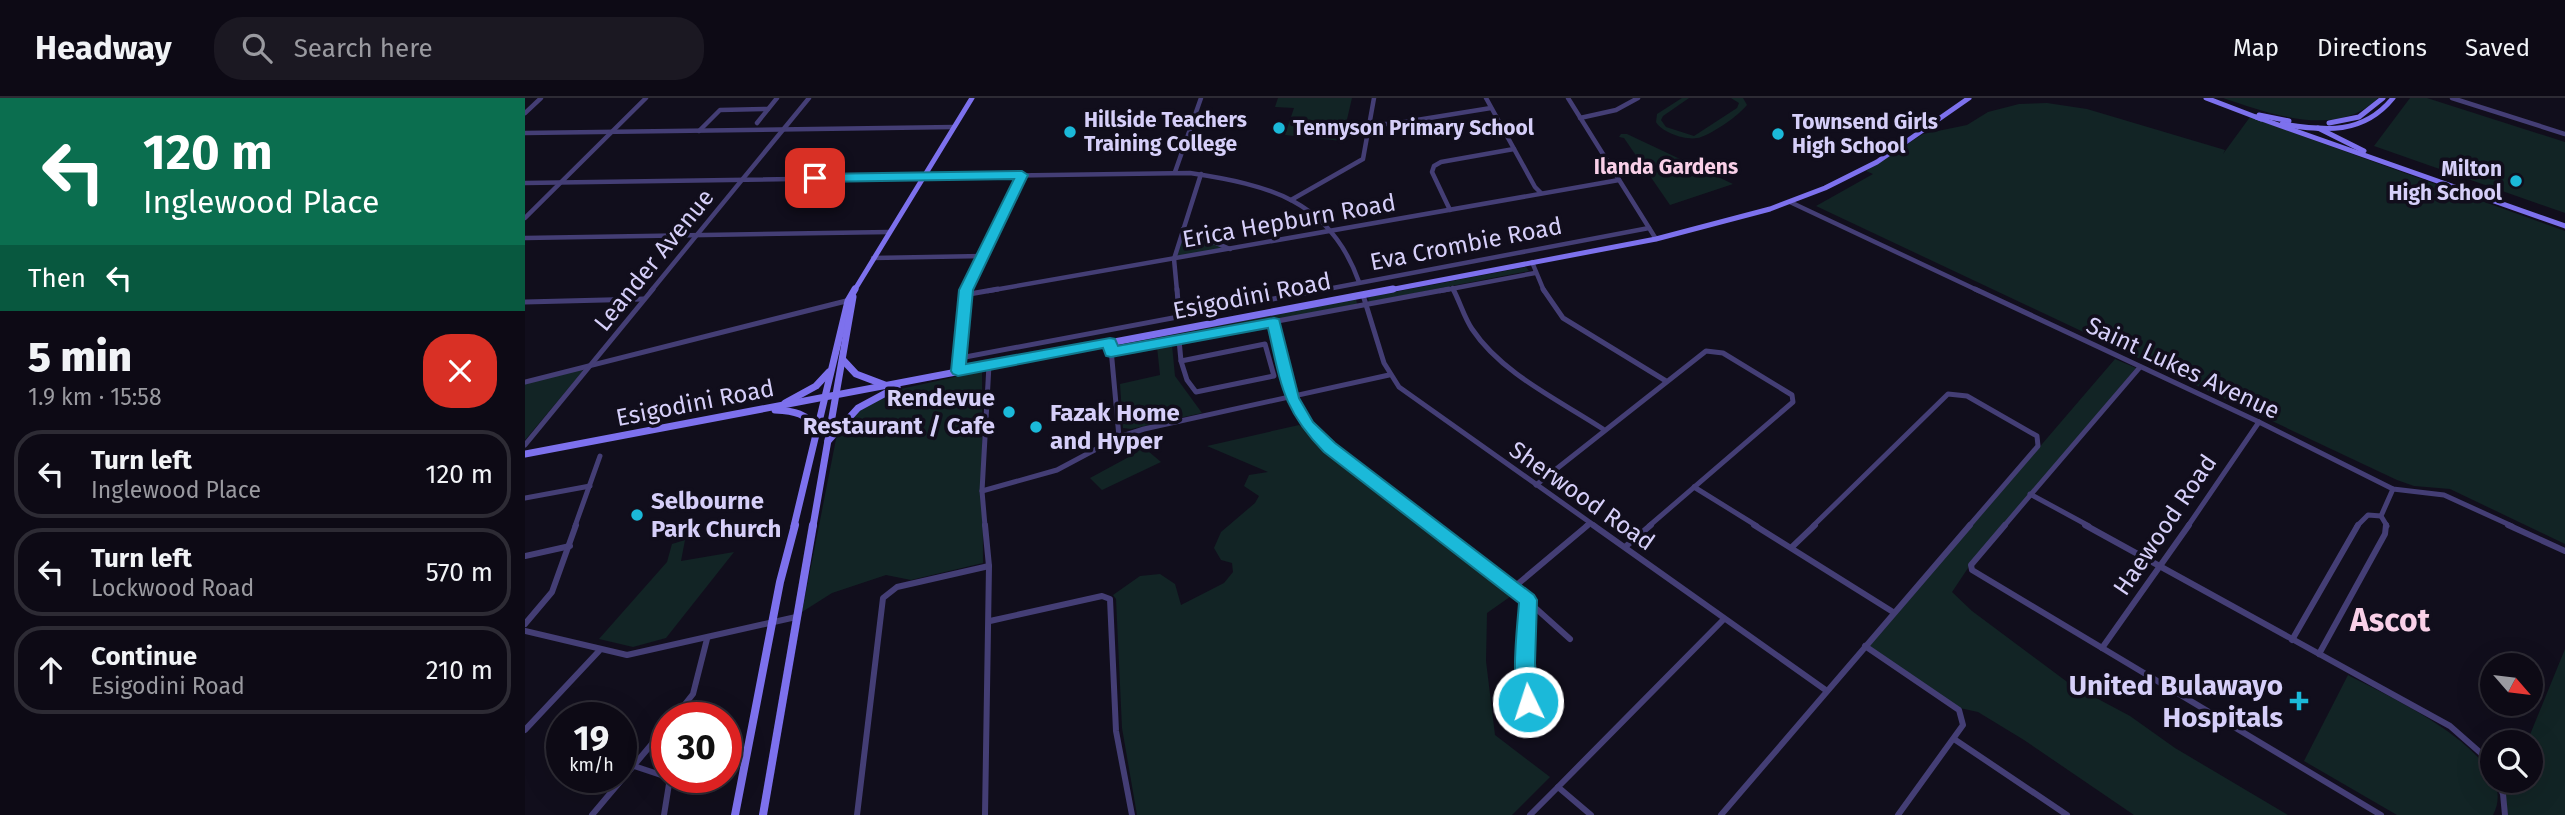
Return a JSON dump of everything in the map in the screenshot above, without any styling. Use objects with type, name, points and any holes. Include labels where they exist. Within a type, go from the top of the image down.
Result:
[{"type":"main road","points":[[735,815],[790,538],[851,299],[873,258],[972,98]]},
{"type":"main road","name":"Esigodini Road","points":[[525,454],[1656,239],[1721,224],[1790,202],[1873,164],[1969,98]]},
{"type":"main road","points":[[2206,98],[2318,128],[2323,136],[2392,165],[2565,226]]},
{"type":"main road","points":[[2273,118],[2312,123],[2351,122],[2370,113],[2383,98]]},
{"type":"main road","points":[[2256,117],[2318,128],[2377,116],[2393,98]]},
{"type":"main road","points":[[2215,101],[2352,148]]},
{"type":"main road","points":[[2351,122],[2345,132],[2352,148]]},
{"type":"main road","points":[[763,815],[825,446],[843,359],[851,299]]},
{"type":"main road","points":[[843,359],[849,370],[860,378],[888,386]]},
{"type":"main road","points":[[778,407],[816,386],[832,368]]},
{"type":"main road","points":[[825,446],[837,426],[856,409],[872,398],[911,381]]},
{"type":"main road","points":[[765,409],[802,413],[812,420],[818,431]]},
{"type":"street","points":[[525,113],[541,98]]},
{"type":"street","points":[[525,218],[646,98]]},
{"type":"street","points":[[757,123],[777,98]]},
{"type":"street","name":"Leander Avenue","points":[[525,445],[809,98]]},
{"type":"street","points":[[1175,172],[1201,98]]},
{"type":"street","points":[[1291,200],[1361,161],[1374,98]]},
{"type":"street","points":[[1486,98],[1541,193]]},
{"type":"street","points":[[1568,98],[1656,239]]},
{"type":"street","points":[[1580,118],[1616,110],[1638,98]]},
{"type":"street","points":[[2452,98],[2565,134]]},
{"type":"street","points":[[1370,124],[1392,124],[1491,108]]},
{"type":"street","points":[[699,131],[720,110],[768,109]]},
{"type":"street","points":[[525,133],[954,127]]},
{"type":"street","points":[[1450,210],[1432,172],[1434,166],[1441,162],[1514,149]]},
{"type":"street","points":[[525,183],[1175,172],[1201,174],[1231,180],[1291,200],[1317,216],[1332,229],[1348,253],[1359,282]]},
{"type":"street","points":[[1179,316],[1174,259],[1201,174]]},
{"type":"street","points":[[958,371],[964,295],[1022,175]]},
{"type":"street","name":"Erica Hepburn Road","points":[[964,295],[1619,180]]},
{"type":"street","name":"Saint Lukes Avenue","points":[[1790,202],[2259,422],[2393,488],[2410,493],[2444,495],[2565,551]]},
{"type":"street","name":"Eva Crombie Road","points":[[960,358],[1649,228]]},
{"type":"street","points":[[1183,229],[1230,249]]},
{"type":"street","points":[[525,238],[889,232]]},
{"type":"street","points":[[873,258],[982,256]]},
{"type":"street","points":[[1532,262],[1554,308],[1563,318],[1665,381]]},
{"type":"street","points":[[1111,352],[1535,273]]},
{"type":"street","points":[[1453,288],[1469,325],[1490,349],[1511,367],[1603,429]]},
{"type":"street","name":"Sherwood Road","points":[[1363,295],[1376,342],[1389,375],[1414,400],[1827,691]]},
{"type":"street","points":[[525,302],[645,299]]},
{"type":"street","points":[[525,382],[851,299]]},
{"type":"street","points":[[1274,322],[1292,398],[1301,418],[1330,447],[1513,588],[1570,639]]},
{"type":"street","points":[[1179,340],[1181,361],[1183,376],[1196,392],[1274,376],[1265,344],[1181,361]]},
{"type":"street","points":[[1110,342],[1119,437]]},
{"type":"street","points":[[1536,485],[1603,429],[1706,351],[1723,353],[1792,395],[1794,398],[1625,547]]},
{"type":"street","points":[[985,815],[985,720],[990,621],[989,566],[982,491],[989,365]]},
{"type":"street","points":[[2140,367],[2030,494],[1971,568],[2381,815]]},
{"type":"street","points":[[982,491],[1057,470],[1119,437],[1144,429],[1389,375]]},
{"type":"street","points":[[1721,815],[2038,446],[2039,441],[2033,432],[1967,396],[1956,393],[1946,395],[1803,540],[1792,547]]},
{"type":"street","name":"Haewood Road","points":[[2102,648],[2259,422]]},
{"type":"street","points":[[525,624],[552,592],[600,456]]},
{"type":"street","points":[[525,498],[590,486]]},
{"type":"street","points":[[1694,487],[1893,612]]},
{"type":"street","points":[[2381,516],[2393,488]]},
{"type":"street","points":[[2030,494],[2449,726],[2480,752]]},
{"type":"street","points":[[2292,640],[2359,522],[2368,516],[2381,516]]},
{"type":"street","points":[[2319,654],[2385,534],[2387,526],[2381,516]]},
{"type":"street","points":[[1513,588],[1590,523]]},
{"type":"street","points":[[525,556],[570,546]]},
{"type":"street","points":[[857,815],[883,598],[897,587],[989,566]]},
{"type":"street","points":[[990,621],[1102,596],[1109,599],[1116,731],[1132,815]]},
{"type":"street","points":[[1528,600],[1525,663],[1528,702]]},
{"type":"street","points":[[525,631],[599,651],[627,655],[796,617]]},
{"type":"street","points":[[1530,815],[1724,619]]},
{"type":"street","points":[[687,702],[693,694],[707,639]]},
{"type":"street","points":[[1865,646],[1959,709],[1963,725],[1898,815]]},
{"type":"street","points":[[525,730],[599,651]]},
{"type":"street","points":[[1954,739],[2067,815]]},
{"type":"street","points":[[637,762],[651,745]]},
{"type":"street","points":[[1558,787],[1591,815]]},
{"type":"street","points":[[592,815],[611,793]]},
{"type":"street","points":[[664,815],[668,793]]},
{"type":"street","points":[[2503,793],[2505,815]]},
{"type":"shaded area","points":[[1278,98],[1352,98],[1342,141],[1285,135],[1294,108],[1275,107]]},
{"type":"shaded area","points":[[1682,98],[1689,98],[1661,120],[1666,127],[1694,136],[1737,108],[1739,103],[1731,98],[1743,98],[1747,105],[1713,131],[1701,137],[1690,138],[1670,133],[1656,122],[1657,114]]},
{"type":"shaded area","points":[[2223,98],[2378,98],[2362,110],[2344,118],[2324,120],[2282,116]]},
{"type":"shaded area","name":"Milton High School","points":[[2410,98],[2427,98],[2565,142],[2565,213],[2374,146]]},
{"type":"shaded area","points":[[2047,103],[2087,109],[2225,150],[2223,154],[2250,117],[2565,231],[2565,544],[2450,489],[2414,486],[2397,480],[1816,206],[1873,174],[1866,171],[1923,134],[1967,125],[1988,112],[2019,104]]},
{"type":"shaded area","points":[[1621,134],[1627,134],[1733,184],[1670,205],[1624,138],[1619,137]]},
{"type":"shaded area","points":[[1184,231],[1226,248],[1176,258]]},
{"type":"shaded area","points":[[1526,267],[1529,271],[1369,302],[1368,297]]},
{"type":"shaded area","points":[[1356,299],[1357,304],[1115,350],[1115,344]]},
{"type":"shaded area","points":[[1172,345],[1175,376],[1202,413],[1131,429],[1123,428],[1120,384],[1160,375],[1157,347]]},
{"type":"shaded area","points":[[2115,359],[2136,368],[1970,565],[1952,592],[1972,611],[2070,684],[2130,716],[2175,748],[2288,815],[2134,815],[2024,740],[1978,712],[1960,708],[1869,646]]},
{"type":"shaded area","points":[[581,369],[583,371],[525,440],[525,384]]},
{"type":"shaded area","points":[[982,371],[983,563],[911,580],[886,575],[832,593],[802,612],[837,434],[859,409],[896,390]]},
{"type":"shaded area","points":[[1299,425],[1514,594],[1487,613],[1486,661],[1495,735],[1550,777],[1512,815],[1137,815],[1122,728],[1116,599],[1113,595],[1140,576],[1160,574],[1175,584],[1181,605],[1224,583],[1233,572],[1232,563],[1221,560],[1214,548],[1221,532],[1255,503],[1259,496],[1244,486],[1249,475],[1268,472],[1207,446]]},
{"type":"shaded area","points":[[1130,436],[1161,462],[1102,490],[1090,478],[1138,452],[1129,444],[1122,448],[1113,446]]},
{"type":"shaded area","points":[[685,540],[681,561],[734,552],[666,638],[633,647],[599,639],[667,562],[672,544]]},
{"type":"shaded area","points":[[2565,649],[2565,815],[2508,815],[2503,793],[2543,793],[2543,730],[2532,730],[2538,716],[2543,716],[2543,703]]},
{"type":"shaded area","points":[[2348,675],[2419,713],[2471,750],[2480,760],[2480,793],[2497,793],[2493,815],[2397,815],[2304,761]]},
{"type":"place","name":"Tennyson Primary School","points":[[1279,128]]},
{"type":"place","name":"Hillside Teachers Training College","points":[[1070,132]]},
{"type":"place","name":"Townsend Girls High School","points":[[1778,134]]},
{"type":"place","name":"Milton High School","points":[[2516,181]]},
{"type":"place","name":"Rendevue Restaurant / Cafe","points":[[1009,412]]},
{"type":"place","name":"Fazak Home and Hyper","points":[[1036,427]]},
{"type":"place","name":"Selbourne Park Church","points":[[637,515]]},
{"type":"place","name":"United Bulawayo Hospitals","points":[[2299,701]]},
{"type":"district","name":"Ilanda Gardens","points":[[1666,167]]},
{"type":"district","name":"Ascot","points":[[2390,620]]},
{"type":"route","points":[[815,178],[1022,175],[964,295],[958,371],[1110,342],[1111,352],[1274,322],[1292,398],[1296,410],[1308,426],[1330,447],[1528,600],[1525,663],[1528,702]]}]
